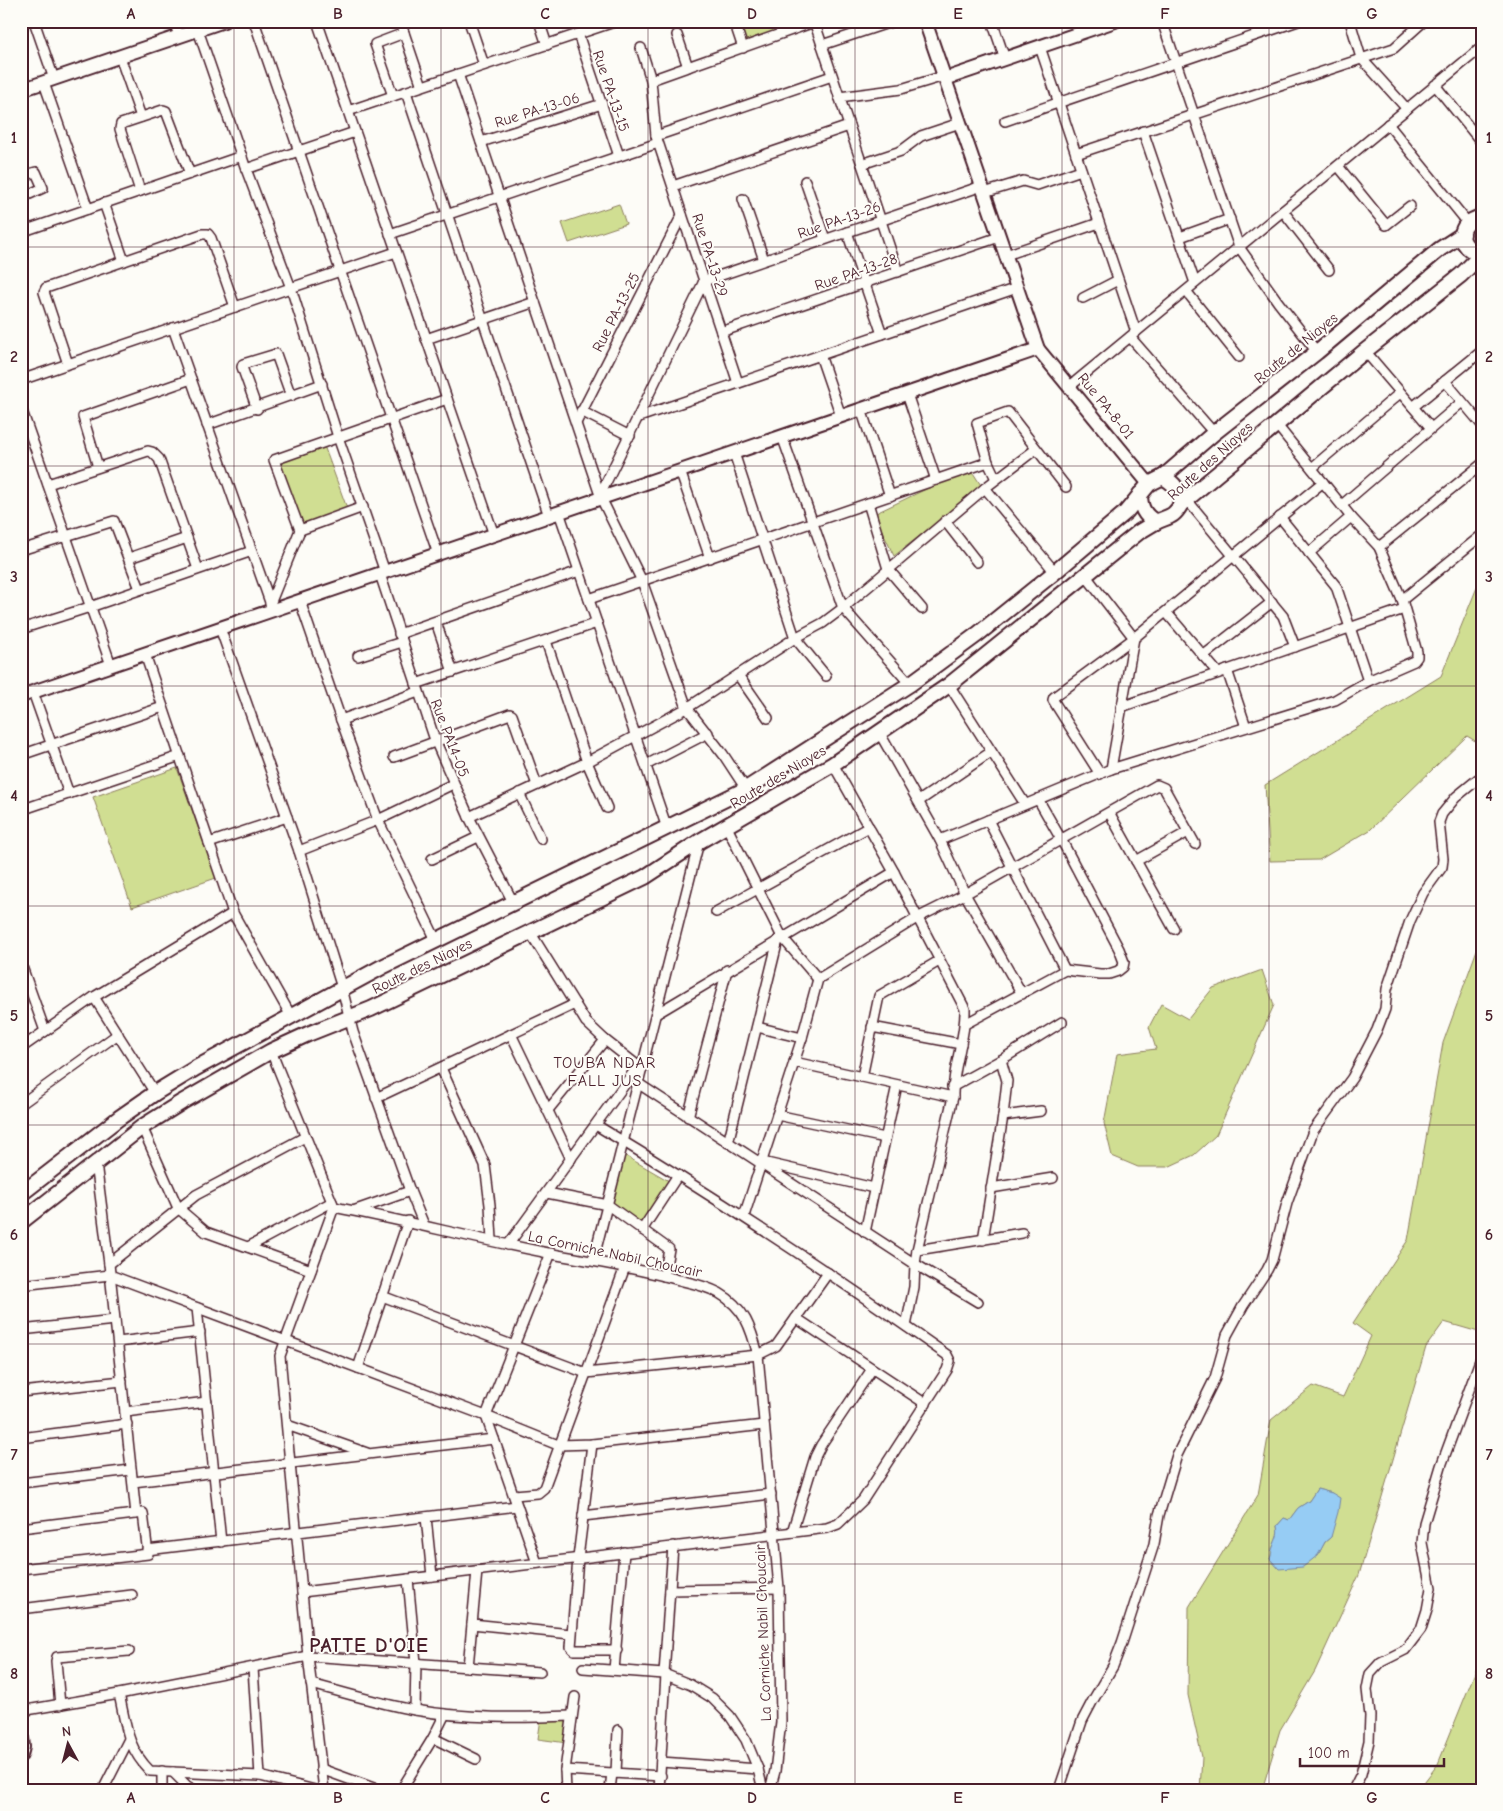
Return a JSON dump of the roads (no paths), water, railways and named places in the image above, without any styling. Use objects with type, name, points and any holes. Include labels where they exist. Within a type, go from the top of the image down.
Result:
[{"type":"main road","points":[[1474,222],[1463,241],[1470,250],[1482,254]]},
{"type":"main road","name":"Route de Niayes","points":[[1144,489],[1163,477],[1214,433],[1317,352],[1474,222]]},
{"type":"main road","name":"Route des Niayes","points":[[21,1222],[142,1127],[271,1051],[350,1018],[645,877],[700,841],[833,764],[948,685],[1139,532],[1174,514],[1184,502],[1276,424],[1461,275],[1482,254]]},
{"type":"main road","points":[[1163,477],[1175,486],[1184,502]]},
{"type":"main road","points":[[1144,489],[1141,508],[1148,518],[1156,522]]},
{"type":"main road","name":"Route des Niayes","points":[[24,1188],[155,1093],[234,1046],[342,988],[746,789],[910,684],[978,634],[1126,512],[1144,489]]},
{"type":"street","points":[[34,21],[49,81],[88,209]]},
{"type":"street","points":[[174,21],[179,36]]},
{"type":"street","points":[[21,90],[224,21]]},
{"type":"street","points":[[254,21],[438,554]]},
{"type":"street","points":[[317,21],[494,535]]},
{"type":"street","points":[[400,21],[422,86]]},
{"type":"street","points":[[469,21],[484,66]]},
{"type":"street","points":[[539,21],[547,44]]},
{"type":"street","points":[[348,111],[616,21]]},
{"type":"street","points":[[734,21],[743,48]]},
{"type":"street","points":[[822,46],[894,21]]},
{"type":"street","points":[[69,794],[52,745],[27,694],[220,628],[272,607],[300,601],[554,514],[600,496],[734,453],[1038,349],[925,21]]},
{"type":"street","points":[[992,21],[1005,59]]},
{"type":"street","points":[[839,98],[901,89],[945,78],[1115,21]]},
{"type":"street","points":[[1162,21],[1239,247],[1317,352]]},
{"type":"street","points":[[1006,121],[1298,21]]},
{"type":"street","points":[[1350,21],[1361,58],[1407,109]]},
{"type":"street","points":[[1076,154],[1394,48],[1424,21]]},
{"type":"street","points":[[651,80],[814,22],[898,272]]},
{"type":"street","name":"Rue PA14-05","points":[[198,30],[246,170],[291,288],[338,437],[363,507],[401,638],[435,740],[478,837],[514,904]]},
{"type":"street","points":[[392,96],[375,44],[404,33]]},
{"type":"street","name":"Rue PA-13-15","points":[[578,34],[619,156]]},
{"type":"street","points":[[677,35],[688,67]]},
{"type":"street","points":[[1040,47],[1118,280],[1133,335],[1214,433]]},
{"type":"street","points":[[1069,387],[1482,47]]},
{"type":"street","name":"Rue PA-13-29","points":[[641,48],[651,80],[657,139],[738,383]]},
{"type":"street","points":[[120,56],[141,117]]},
{"type":"street","points":[[458,74],[600,496],[642,581],[687,708],[708,733],[746,789]]},
{"type":"street","points":[[390,234],[619,156],[657,139],[832,76]]},
{"type":"street","points":[[1435,85],[1482,143]]},
{"type":"street","points":[[406,92],[483,319],[554,514],[580,572],[667,828]]},
{"type":"street","name":"Rue PA-13-06","points":[[481,142],[602,104]]},
{"type":"street","points":[[140,191],[120,128],[121,124],[141,117],[162,110],[168,113],[190,174]]},
{"type":"street","points":[[862,164],[901,151],[922,136],[960,123]]},
{"type":"street","points":[[1388,124],[1474,222]]},
{"type":"street","points":[[673,186],[849,126]]},
{"type":"street","points":[[1143,131],[1196,283]]},
{"type":"street","points":[[246,170],[355,132]]},
{"type":"street","points":[[21,213],[24,231],[242,156]]},
{"type":"street","points":[[1338,166],[1386,225],[1410,206]]},
{"type":"street","name":"Rue PA-13-26","points":[[704,281],[881,220],[983,189],[1023,181],[1036,185],[1081,170]]},
{"type":"street","points":[[21,176],[36,172],[43,188],[21,198]]},
{"type":"street","points":[[805,181],[825,240]]},
{"type":"street","points":[[743,198],[764,260]]},
{"type":"street","points":[[104,203],[124,261]]},
{"type":"street","points":[[1283,211],[1330,270]]},
{"type":"street","name":"Rue PA-13-25","points":[[576,423],[682,215]]},
{"type":"street","points":[[1180,237],[1230,219]]},
{"type":"street","points":[[1006,255],[1099,223]]},
{"type":"street","points":[[847,232],[882,334]]},
{"type":"street","points":[[68,364],[44,290],[202,234],[208,234],[211,238],[235,307]]},
{"type":"street","name":"Rue PA-13-28","points":[[722,332],[1000,237]]},
{"type":"street","points":[[21,380],[396,252]]},
{"type":"street","points":[[1083,298],[1118,280]]},
{"type":"street","points":[[600,496],[704,281]]},
{"type":"street","points":[[639,417],[1017,288]]},
{"type":"street","points":[[1186,291],[1239,357]]},
{"type":"street","points":[[426,339],[535,302]]},
{"type":"street","points":[[173,328],[272,607]]},
{"type":"street","name":"Rue PA-8-01","points":[[1038,349],[1069,387],[1144,489]]},
{"type":"street","points":[[1365,351],[1431,428]]},
{"type":"street","points":[[1413,407],[1482,351]]},
{"type":"street","points":[[257,408],[242,367],[243,364],[276,354],[290,396]]},
{"type":"street","points":[[820,355],[841,416]]},
{"type":"street","points":[[98,467],[83,417],[191,379]]},
{"type":"street","points":[[1446,381],[1482,426]]},
{"type":"street","points":[[207,425],[322,384]]},
{"type":"street","points":[[1312,468],[1400,393]]},
{"type":"street","points":[[907,394],[936,480]]},
{"type":"street","points":[[272,607],[300,530],[274,460],[447,399]]},
{"type":"street","points":[[1342,505],[1462,402]]},
{"type":"street","points":[[21,408],[111,665]]},
{"type":"street","points":[[861,409],[890,496]]},
{"type":"street","points":[[581,411],[630,436]]},
{"type":"street","points":[[996,479],[988,462],[977,423],[1005,413],[1010,414],[1066,487]]},
{"type":"street","points":[[940,840],[1110,769],[1336,700],[1368,681],[1414,661],[1417,657],[1403,605],[1379,547],[1351,517],[1276,424]]},
{"type":"street","points":[[782,436],[843,608],[910,684]]},
{"type":"street","points":[[469,817],[636,737],[687,708],[796,638],[823,623],[996,479],[1036,449]]},
{"type":"street","points":[[48,484],[148,451],[156,455],[198,569]]},
{"type":"street","points":[[734,453],[796,638],[826,676]]},
{"type":"street","points":[[589,599],[988,462]]},
{"type":"street","points":[[1379,547],[1482,464]]},
{"type":"street","points":[[680,471],[710,558]]},
{"type":"street","points":[[1100,774],[1056,705],[1054,697],[1134,638],[1323,482]]},
{"type":"street","points":[[985,488],[1055,572]]},
{"type":"street","points":[[1184,502],[1234,556],[1283,616],[1295,647]]},
{"type":"street","points":[[868,503],[888,569],[922,609]]},
{"type":"street","points":[[300,530],[363,507]]},
{"type":"street","points":[[1309,553],[1351,517]]},
{"type":"street","points":[[1280,518],[1336,586],[1368,681]]},
{"type":"street","points":[[21,550],[114,521],[140,589]]},
{"type":"street","points":[[945,522],[977,562]]},
{"type":"street","points":[[1121,707],[1350,628],[1403,605],[1482,534]]},
{"type":"street","points":[[129,558],[187,538]]},
{"type":"street","points":[[21,629],[90,607],[252,550]]},
{"type":"street","points":[[358,656],[436,622],[580,572]]},
{"type":"street","points":[[1086,576],[1134,638],[1110,769]]},
{"type":"street","points":[[300,601],[378,820],[437,942]]},
{"type":"street","points":[[1203,656],[1272,602]]},
{"type":"street","points":[[1166,612],[1218,673]]},
{"type":"street","points":[[436,622],[453,672]]},
{"type":"street","points":[[341,720],[453,672],[597,623]]},
{"type":"street","points":[[220,628],[299,851],[376,1098],[424,1225]]},
{"type":"street","points":[[546,641],[587,762],[607,808]]},
{"type":"street","points":[[145,654],[233,913],[291,1016]]},
{"type":"street","points":[[1228,670],[1246,727]]},
{"type":"street","points":[[738,675],[768,718]]},
{"type":"street","points":[[948,685],[1025,804]]},
{"type":"street","points":[[21,756],[163,707]]},
{"type":"street","points":[[394,756],[510,714],[512,715],[537,785]]},
{"type":"street","points":[[879,732],[940,840],[965,894],[1022,994]]},
{"type":"street","points":[[646,765],[708,733]]},
{"type":"street","points":[[919,801],[991,752]]},
{"type":"street","points":[[21,810],[180,756]]},
{"type":"street","points":[[833,764],[894,872],[965,1009],[966,1024],[952,1086],[952,1097],[917,1250],[914,1287],[906,1326]]},
{"type":"street","points":[[1059,1790],[1082,1722],[1114,1666],[1154,1544],[1159,1516],[1176,1455],[1215,1378],[1228,1335],[1243,1306],[1272,1260],[1287,1203],[1313,1132],[1352,1078],[1377,1030],[1385,1008],[1387,989],[1410,921],[1423,894],[1442,867],[1443,859],[1439,822],[1442,814],[1456,797],[1478,779]]},
{"type":"street","points":[[299,851],[378,820],[453,784]]},
{"type":"street","points":[[744,1216],[802,1038],[818,978],[917,918],[1062,841],[1157,785],[1161,785],[1164,788],[1195,844]]},
{"type":"street","points":[[519,793],[541,839]]},
{"type":"street","points":[[966,1024],[1065,970],[1086,974],[1109,974],[1118,972],[1123,967],[1124,962],[1062,841],[1038,799]]},
{"type":"street","points":[[1110,814],[1174,929]]},
{"type":"street","points":[[209,843],[287,816]]},
{"type":"street","points":[[988,820],[1065,970]]},
{"type":"street","points":[[727,827],[758,889],[780,939],[818,978]]},
{"type":"street","points":[[716,912],[869,827]]},
{"type":"street","points":[[1136,861],[1188,832]]},
{"type":"street","points":[[432,859],[478,837]]},
{"type":"street","points":[[593,1261],[639,1084],[640,1067],[656,1014],[700,841]]},
{"type":"street","points":[[656,1014],[894,872]]},
{"type":"street","points":[[21,1048],[94,997],[233,913]]},
{"type":"street","points":[[530,932],[586,1022],[605,1040],[640,1067]]},
{"type":"street","points":[[728,1143],[780,939]]},
{"type":"street","points":[[862,1077],[879,996],[940,961]]},
{"type":"street","points":[[21,964],[45,1031]]},
{"type":"street","points":[[688,1117],[727,970]]},
{"type":"street","points":[[94,997],[155,1093]]},
{"type":"street","points":[[376,1098],[575,1004]]},
{"type":"street","points":[[952,1086],[1001,1060],[1062,1022]]},
{"type":"street","points":[[757,1027],[802,1038]]},
{"type":"street","points":[[872,1027],[961,1044]]},
{"type":"street","points":[[21,1104],[118,1034]]},
{"type":"street","points":[[512,1034],[571,1159]]},
{"type":"street","points":[[548,1110],[605,1040]]},
{"type":"street","points":[[271,1051],[333,1204],[280,1356],[308,1656],[324,1790]]},
{"type":"street","points":[[983,1240],[1007,1081],[1001,1060]]},
{"type":"street","points":[[794,1062],[952,1097]]},
{"type":"street","points":[[508,1245],[640,1067]]},
{"type":"street","points":[[441,1068],[485,1165],[492,1240]]},
{"type":"street","points":[[639,1084],[865,1232],[978,1302]]},
{"type":"street","points":[[865,1232],[897,1085]]},
{"type":"street","points":[[1003,1116],[1041,1110]]},
{"type":"street","points":[[777,1115],[885,1138]]},
{"type":"street","points":[[302,1592],[828,1528],[838,1524],[863,1500],[926,1404],[947,1370],[950,1361],[947,1355],[744,1216],[596,1125]]},
{"type":"street","points":[[142,1127],[178,1208],[206,1232],[311,1270]]},
{"type":"street","points":[[109,1264],[196,1195],[305,1138]]},
{"type":"street","points":[[96,1163],[118,1342],[136,1514]]},
{"type":"street","points":[[761,1163],[874,1188]]},
{"type":"street","points":[[642,1230],[678,1175]]},
{"type":"street","points":[[991,1188],[1052,1178]]},
{"type":"street","points":[[355,1211],[410,1191]]},
{"type":"street","points":[[547,1193],[608,1205],[669,1249],[664,1276]]},
{"type":"street","points":[[248,1247],[333,1204]]},
{"type":"street","name":"La Corniche Nabil Choucair","points":[[333,1204],[355,1211],[508,1245],[664,1276],[718,1292],[743,1313],[752,1330],[758,1355],[779,1588],[781,1722],[775,1771],[770,1790]]},
{"type":"street","points":[[358,1368],[408,1222]]},
{"type":"street","points":[[917,1250],[1022,1233]]},
{"type":"street","points":[[537,1563],[486,1416],[551,1253]]},
{"type":"street","points":[[514,1495],[542,1491],[625,1268]]},
{"type":"street","points":[[382,1296],[586,1373],[758,1355],[776,1346],[828,1273]]},
{"type":"street","points":[[21,1285],[110,1275],[486,1416],[558,1445],[592,1444],[764,1425]]},
{"type":"street","points":[[197,1308],[220,1542]]},
{"type":"street","points":[[796,1318],[926,1404]]},
{"type":"street","points":[[21,1330],[115,1320]]},
{"type":"street","points":[[118,1342],[200,1332]]},
{"type":"street","points":[[1353,1790],[1361,1774],[1369,1741],[1370,1716],[1367,1689],[1370,1674],[1381,1662],[1405,1650],[1421,1629],[1427,1610],[1431,1588],[1422,1543],[1424,1522],[1441,1466],[1482,1355]]},
{"type":"street","points":[[792,1532],[815,1457],[821,1444],[872,1369]]},
{"type":"street","points":[[21,1392],[122,1381]]},
{"type":"street","points":[[125,1412],[207,1402]]},
{"type":"street","points":[[21,1438],[126,1424]]},
{"type":"street","points":[[287,1425],[369,1454]]},
{"type":"street","points":[[133,1482],[494,1439]]},
{"type":"street","points":[[592,1444],[578,1558],[571,1634],[572,1647],[574,1650],[617,1650]]},
{"type":"street","points":[[21,1483],[132,1470]]},
{"type":"street","points":[[583,1516],[771,1494]]},
{"type":"street","points":[[147,1550],[518,1506]]},
{"type":"street","points":[[21,1528],[142,1513],[148,1554],[21,1569]]},
{"type":"street","points":[[426,1517],[432,1576]]},
{"type":"street","points":[[659,1790],[673,1546]]},
{"type":"street","points":[[614,1670],[624,1552]]},
{"type":"street","points":[[468,1667],[476,1571]]},
{"type":"street","points":[[408,1579],[416,1664],[415,1710]]},
{"type":"street","points":[[670,1590],[779,1588]]},
{"type":"street","points":[[21,1609],[132,1595]]},
{"type":"street","points":[[472,1624],[571,1634]]},
{"type":"street","points":[[60,1705],[57,1657],[129,1650]]},
{"type":"street","points":[[21,1711],[119,1694],[308,1656],[540,1672]]},
{"type":"street","points":[[253,1668],[260,1776]]},
{"type":"street","points":[[583,1668],[665,1675],[691,1685],[712,1698],[730,1716],[746,1740],[758,1769],[763,1790]]},
{"type":"street","points":[[311,1684],[415,1710],[445,1714],[534,1718],[572,1716]]},
{"type":"street","points":[[119,1694],[129,1738],[139,1760],[150,1771],[260,1776],[315,1790]]},
{"type":"street","points":[[566,1790],[565,1770],[575,1697]]},
{"type":"street","points":[[401,1790],[433,1738],[445,1714]]},
{"type":"street","points":[[21,1729],[22,1750]]},
{"type":"street","points":[[610,1790],[614,1773],[618,1730]]},
{"type":"street","points":[[103,1790],[129,1738]]},
{"type":"street","points":[[433,1738],[476,1759]]},
{"type":"street","points":[[661,1762],[758,1769]]},
{"type":"street","points":[[321,1769],[379,1790]]},
{"type":"street","points":[[565,1770],[661,1776]]},
{"type":"street","points":[[162,1771],[162,1790]]},
{"type":"street","points":[[173,1772],[187,1786],[195,1790]]},
{"type":"water","points":[[1317,1489],[1332,1493],[1340,1498],[1331,1537],[1325,1542],[1318,1555],[1303,1567],[1279,1569],[1270,1559],[1276,1539],[1277,1526],[1284,1518],[1289,1520],[1298,1508],[1309,1501]]},
{"type":"district","name":"TOUBA NDAR FALL JUS","points":[[605,1071]]},
{"type":"district","name":"PATTE D'OIE","points":[[369,1645]]}]
